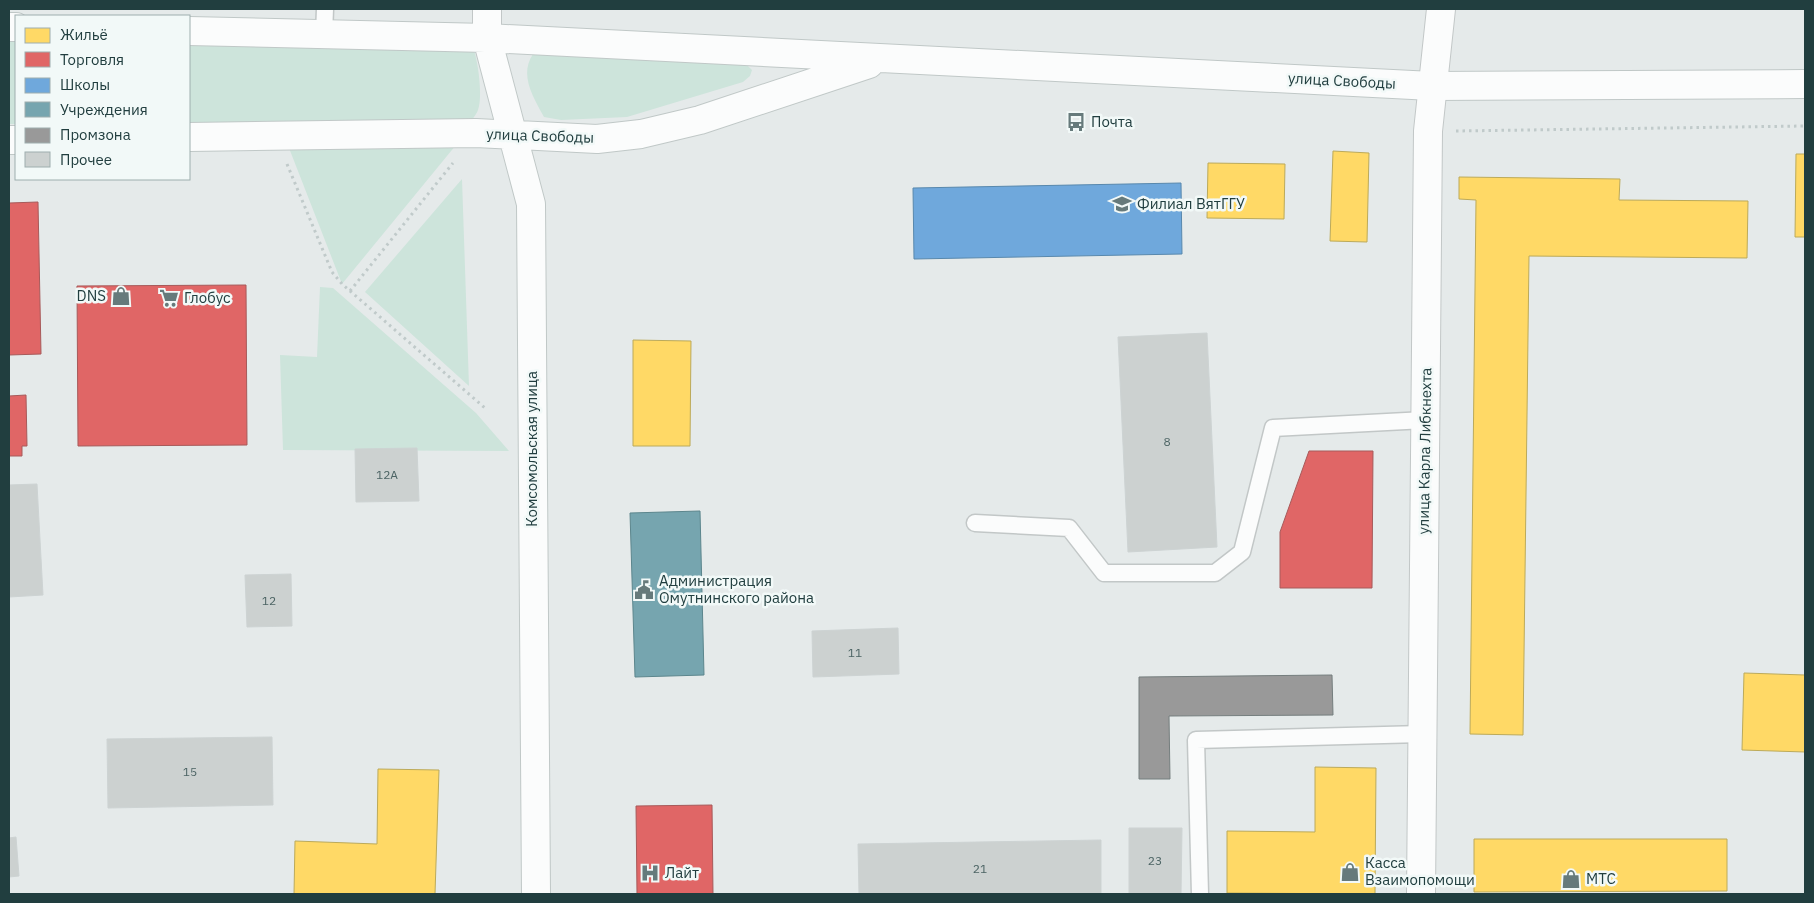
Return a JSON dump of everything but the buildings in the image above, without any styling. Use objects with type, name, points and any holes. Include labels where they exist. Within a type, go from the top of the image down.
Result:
[{"type":"street","name":"Комсомольская улица","points":[[487,9],[487,38],[531,204],[536,894]]},
{"type":"street","name":"улица Карла Либкнехта","points":[[1421,894],[1428,131],[1441,9]]},
{"type":"street","name":"улица Свободы","points":[[190,31],[325,22],[487,38],[1432,86],[1805,84]]},
{"type":"street","name":"улица Свободы","points":[[190,137],[476,133],[597,139],[641,134],[700,120],[855,69],[879,59]]},
{"type":"lane","points":[[975,523],[1069,528],[1104,573],[1215,574],[1242,552],[1273,428],[1425,420]]},
{"type":"lane","points":[[1200,894],[1196,740],[1422,734]]},
{"type":"path","points":[[1428,131],[1805,126]]},
{"type":"path","points":[[350,291],[476,133]]},
{"type":"path","points":[[283,155],[332,272],[350,291],[484,408]]},
{"type":"green space","points":[[9,41],[15,41],[15,124],[9,124]]},
{"type":"green space","points":[[190,43],[473,47],[477,61],[480,96],[478,111],[472,120],[190,124]]},
{"type":"green space","points":[[533,54],[747,65],[752,70],[750,76],[743,82],[627,117],[561,120],[544,117],[532,94],[527,78],[527,70]]},
{"type":"green space","points":[[456,145],[342,284],[289,148]]},
{"type":"green space","points":[[462,179],[469,386],[365,292]]},
{"type":"green space","points":[[320,287],[333,288],[476,413],[509,451],[283,450],[280,355],[317,357]]},
{"type":"place","name":"Почта","points":[[1076,122]]},
{"type":"place","name":"Филиал ВятГГУ","points":[[1122,204]]},
{"type":"place","name":"DNS","points":[[121,296]]},
{"type":"place","name":"Глобус","points":[[169,298]]},
{"type":"place","name":"Администрация Омутнинского района","points":[[644,590]]},
{"type":"place","name":"Касса Взаимопомощи","points":[[1350,872]]},
{"type":"place","name":"Лайт","points":[[650,873]]},
{"type":"place","name":"МТС","points":[[1571,879]]}]
